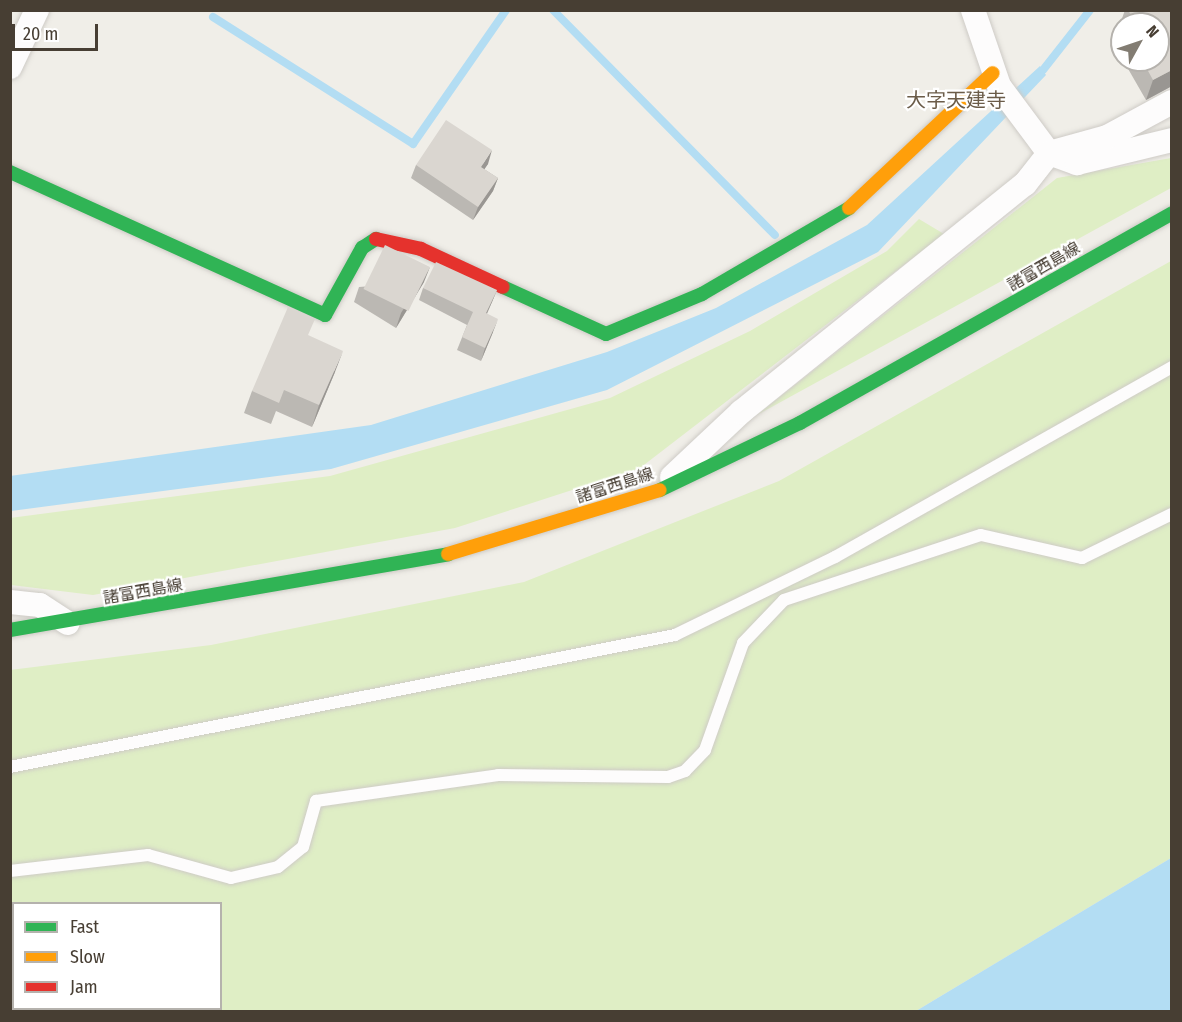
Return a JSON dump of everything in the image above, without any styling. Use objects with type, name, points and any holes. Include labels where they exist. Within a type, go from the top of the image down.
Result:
[{"type":"main road","points":[[10,172],[325,315],[363,248],[374,239],[422,249],[606,334],[702,294],[853,206],[996,80]]},
{"type":"main road","name":"諸富西島線","points":[[10,630],[68,623],[465,550],[658,490],[800,423],[1172,213]]},
{"type":"street","points":[[10,67],[37,10]]},
{"type":"street","points":[[973,10],[996,80],[1048,153],[1077,163],[1172,140]]},
{"type":"street","points":[[658,490],[741,412],[1025,184],[1048,153],[1107,137],[1172,102]]},
{"type":"street","points":[[10,602],[40,605],[68,623]]},
{"type":"lane","points":[[10,767],[675,635],[835,557],[1172,367]]},
{"type":"lane","points":[[10,871],[148,855],[231,878],[278,867],[303,847],[316,801],[498,775],[668,777],[685,771],[705,750],[743,643],[784,600],[981,535],[1082,558],[1172,514]]},
{"type":"green space","points":[[1171,158],[1171,188],[757,415],[1057,178]]},
{"type":"green space","points":[[919,219],[944,234],[640,468],[455,528],[93,595],[11,585],[10,518],[330,476],[610,398],[750,331],[887,251]]},
{"type":"green space","points":[[1171,261],[1171,858],[916,1011],[11,1011],[10,670],[211,645],[524,582],[779,481]]},
{"type":"water","points":[[1040,66],[1046,75],[878,252],[607,390],[331,469],[11,511],[10,476],[371,425],[607,352],[716,308],[867,225]]},
{"type":"water","points":[[1171,858],[1171,1011],[916,1011]]},
{"type":"building","points":[[1128,10],[1172,10],[1172,70],[1170,71],[1170,12],[1129,12]]},
{"type":"building","points":[[1149,72],[1168,72],[1153,80]]},
{"type":"building","points":[[446,120],[492,150],[481,167],[498,178],[478,207],[416,165]]},
{"type":"building","points":[[385,245],[430,267],[408,311],[364,289]]},
{"type":"building","points":[[436,262],[497,290],[486,313],[498,319],[485,348],[462,337],[473,312],[423,288]]},
{"type":"building","points":[[288,307],[315,319],[308,335],[343,351],[319,405],[284,390],[279,403],[252,391]]},
{"type":"waterway","points":[[213,17],[413,144],[506,10]]},
{"type":"waterway","points":[[553,10],[775,235]]},
{"type":"waterway","points":[[1043,70],[1090,10]]},
{"type":"traffic: fast","points":[[10,172],[325,315],[362,248],[376,239]]},
{"type":"traffic: fast","points":[[503,287],[606,334],[702,294],[849,208]]},
{"type":"traffic: fast","points":[[660,490],[800,423],[1172,213]]},
{"type":"traffic: fast","points":[[10,630],[448,554]]},
{"type":"traffic: slow","points":[[849,208],[993,73]]},
{"type":"traffic: slow","points":[[448,554],[660,490]]},
{"type":"traffic: jam","points":[[376,239],[421,249],[503,287]]},
{"type":"district","name":"大字天建寺","points":[[956,100]]}]
